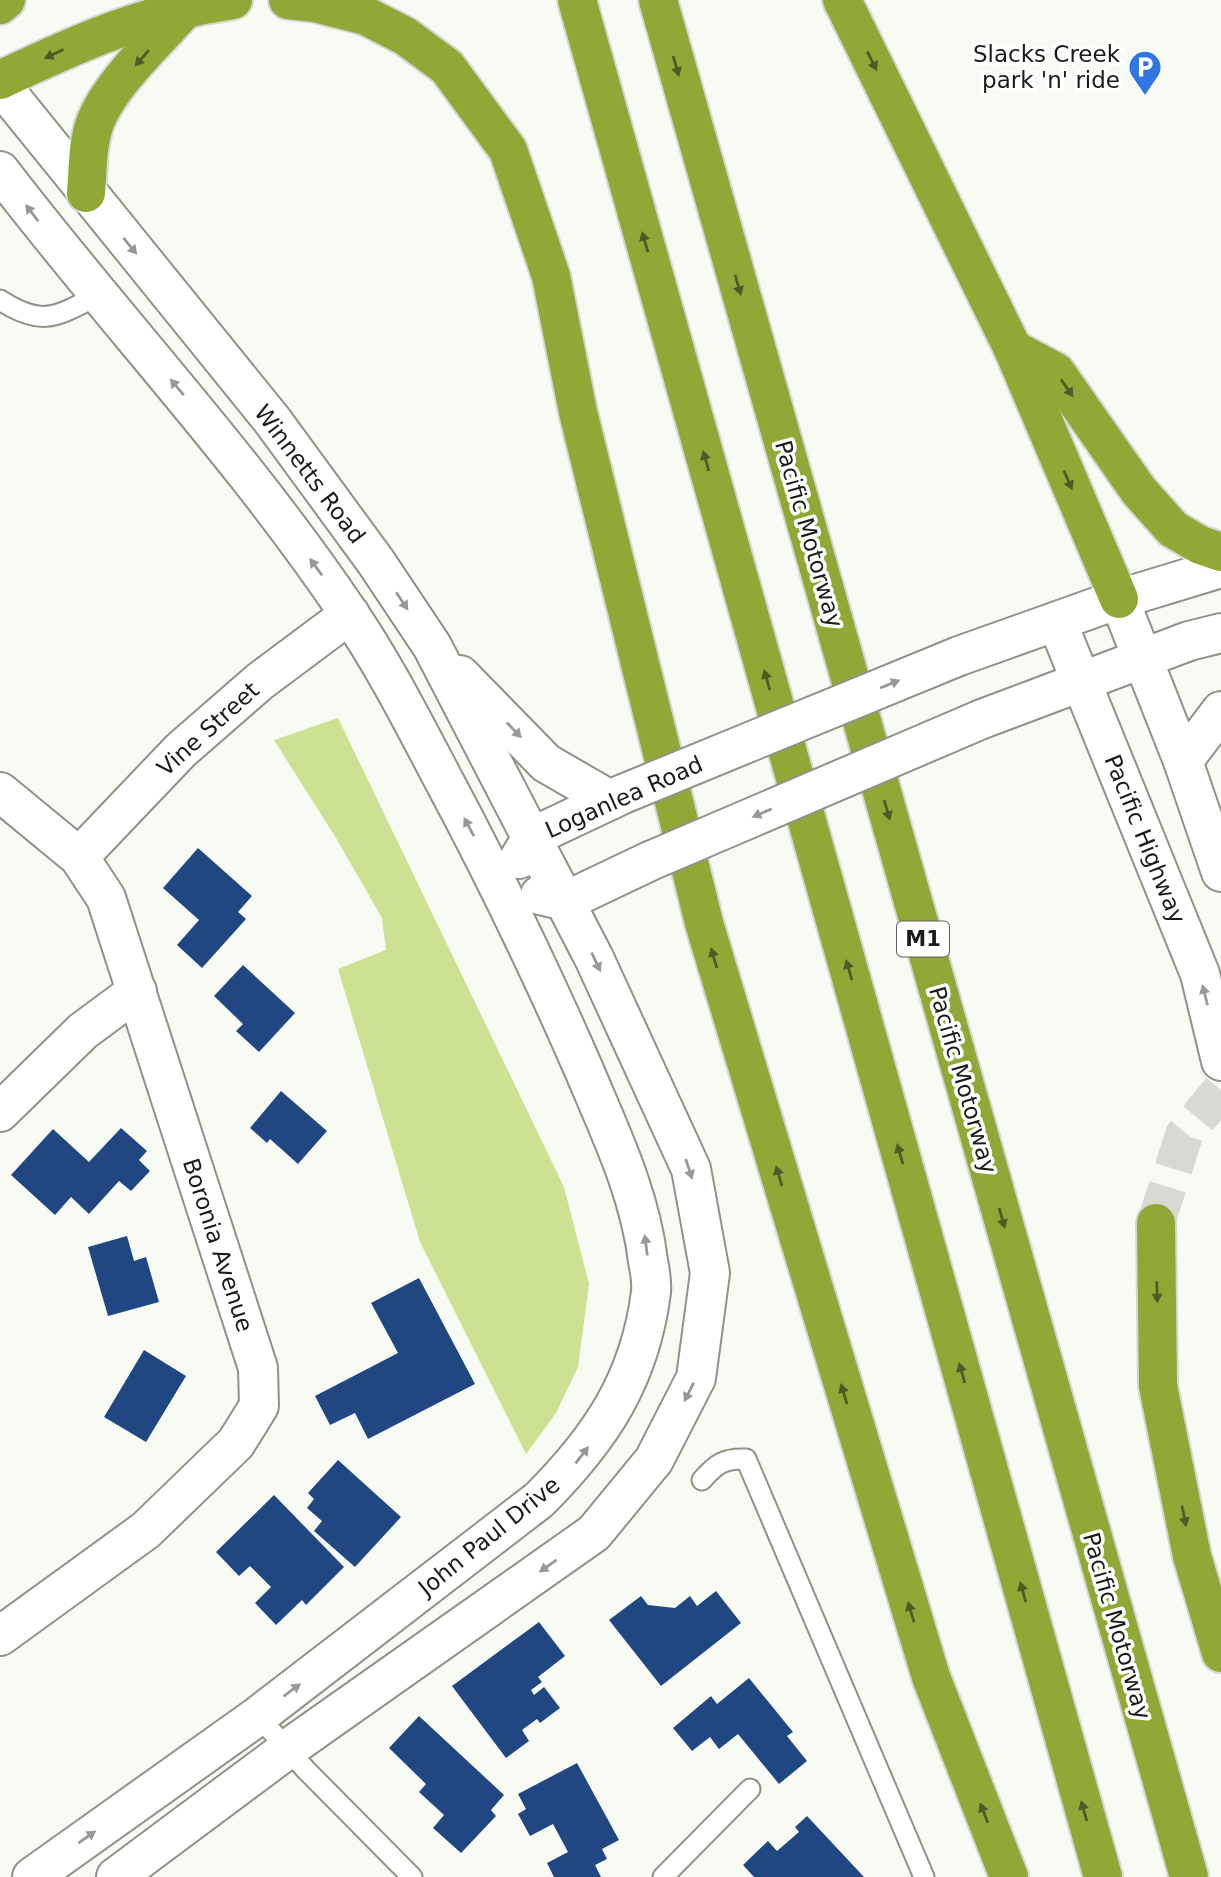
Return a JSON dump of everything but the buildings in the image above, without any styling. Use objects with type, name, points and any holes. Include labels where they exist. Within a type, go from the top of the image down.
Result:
[{"type":"highway","points":[[0,5],[6,0]]},
{"type":"highway","points":[[0,82],[91,37],[187,7],[233,0]]},
{"type":"highway","points":[[288,0],[316,2],[366,16],[405,36],[447,66],[508,150],[551,276],[584,438],[704,923],[931,1677],[1009,1877]]},
{"type":"highway","points":[[577,0],[1103,1877]]},
{"type":"highway","name":"Pacific Motorway","points":[[658,0],[1189,1877]]},
{"type":"highway","points":[[842,0],[1005,332],[1119,599]]},
{"type":"highway","points":[[86,193],[90,144],[96,121],[115,90],[187,7]]},
{"type":"highway","points":[[1005,332],[1056,372],[1139,491],[1173,529],[1200,545],[1221,552]]},
{"type":"highway","points":[[1156,1223],[1157,1386],[1192,1556],[1221,1653]]},
{"type":"main road","name":"Winnetts Road","points":[[0,82],[86,193],[272,420],[432,646],[566,901]]},
{"type":"main road","points":[[0,171],[99,295],[238,459],[350,614],[422,738],[501,887],[566,901],[650,861],[982,719],[1144,658],[1221,633]]},
{"type":"main road","name":"Loganlea Road","points":[[501,887],[532,837],[617,797],[959,656],[1119,599],[1221,568]]},
{"type":"main road","points":[[1119,599],[1183,761],[1221,872]]},
{"type":"main road","name":"Vine Street","points":[[79,857],[181,750],[259,682],[350,614]]},
{"type":"main road","name":"Pacific Highway","points":[[1057,621],[1200,974],[1221,1061]]},
{"type":"main road","points":[[432,646],[546,763],[617,797]]},
{"type":"main road","points":[[1183,761],[1221,711]]},
{"type":"main road","name":"Boronia Avenue","points":[[0,792],[79,857],[107,898],[258,1368],[259,1406],[236,1444],[167,1511],[0,1636]]},
{"type":"main road","name":"John Paul Drive","points":[[32,1877],[258,1716],[539,1500],[578,1462],[607,1423],[634,1368],[652,1289],[645,1233],[631,1180],[546,982],[501,887]]},
{"type":"main road","points":[[116,1877],[289,1748],[594,1533],[654,1460],[696,1378],[710,1273],[691,1170],[566,901]]},
{"type":"main road","points":[[0,1112],[83,1031],[137,991]]},
{"type":"lane","points":[[0,300],[30,317],[43,317],[56,316],[99,295]]},
{"type":"lane","points":[[702,1480],[715,1464],[728,1458],[746,1459],[924,1877]]},
{"type":"lane","points":[[258,1716],[306,1770],[412,1877]]},
{"type":"lane","points":[[663,1877],[750,1789]]},
{"type":"green space","points":[[338,718],[564,1187],[589,1284],[578,1367],[556,1413],[526,1454],[420,1242],[338,969],[386,950],[382,918],[336,838],[274,740]]},
{"type":"tunnel","points":[[1156,1223],[1184,1135],[1221,1090]]},
{"type":"place","name":"Slacks Creek park 'n' ride","points":[[1145,97]]}]
